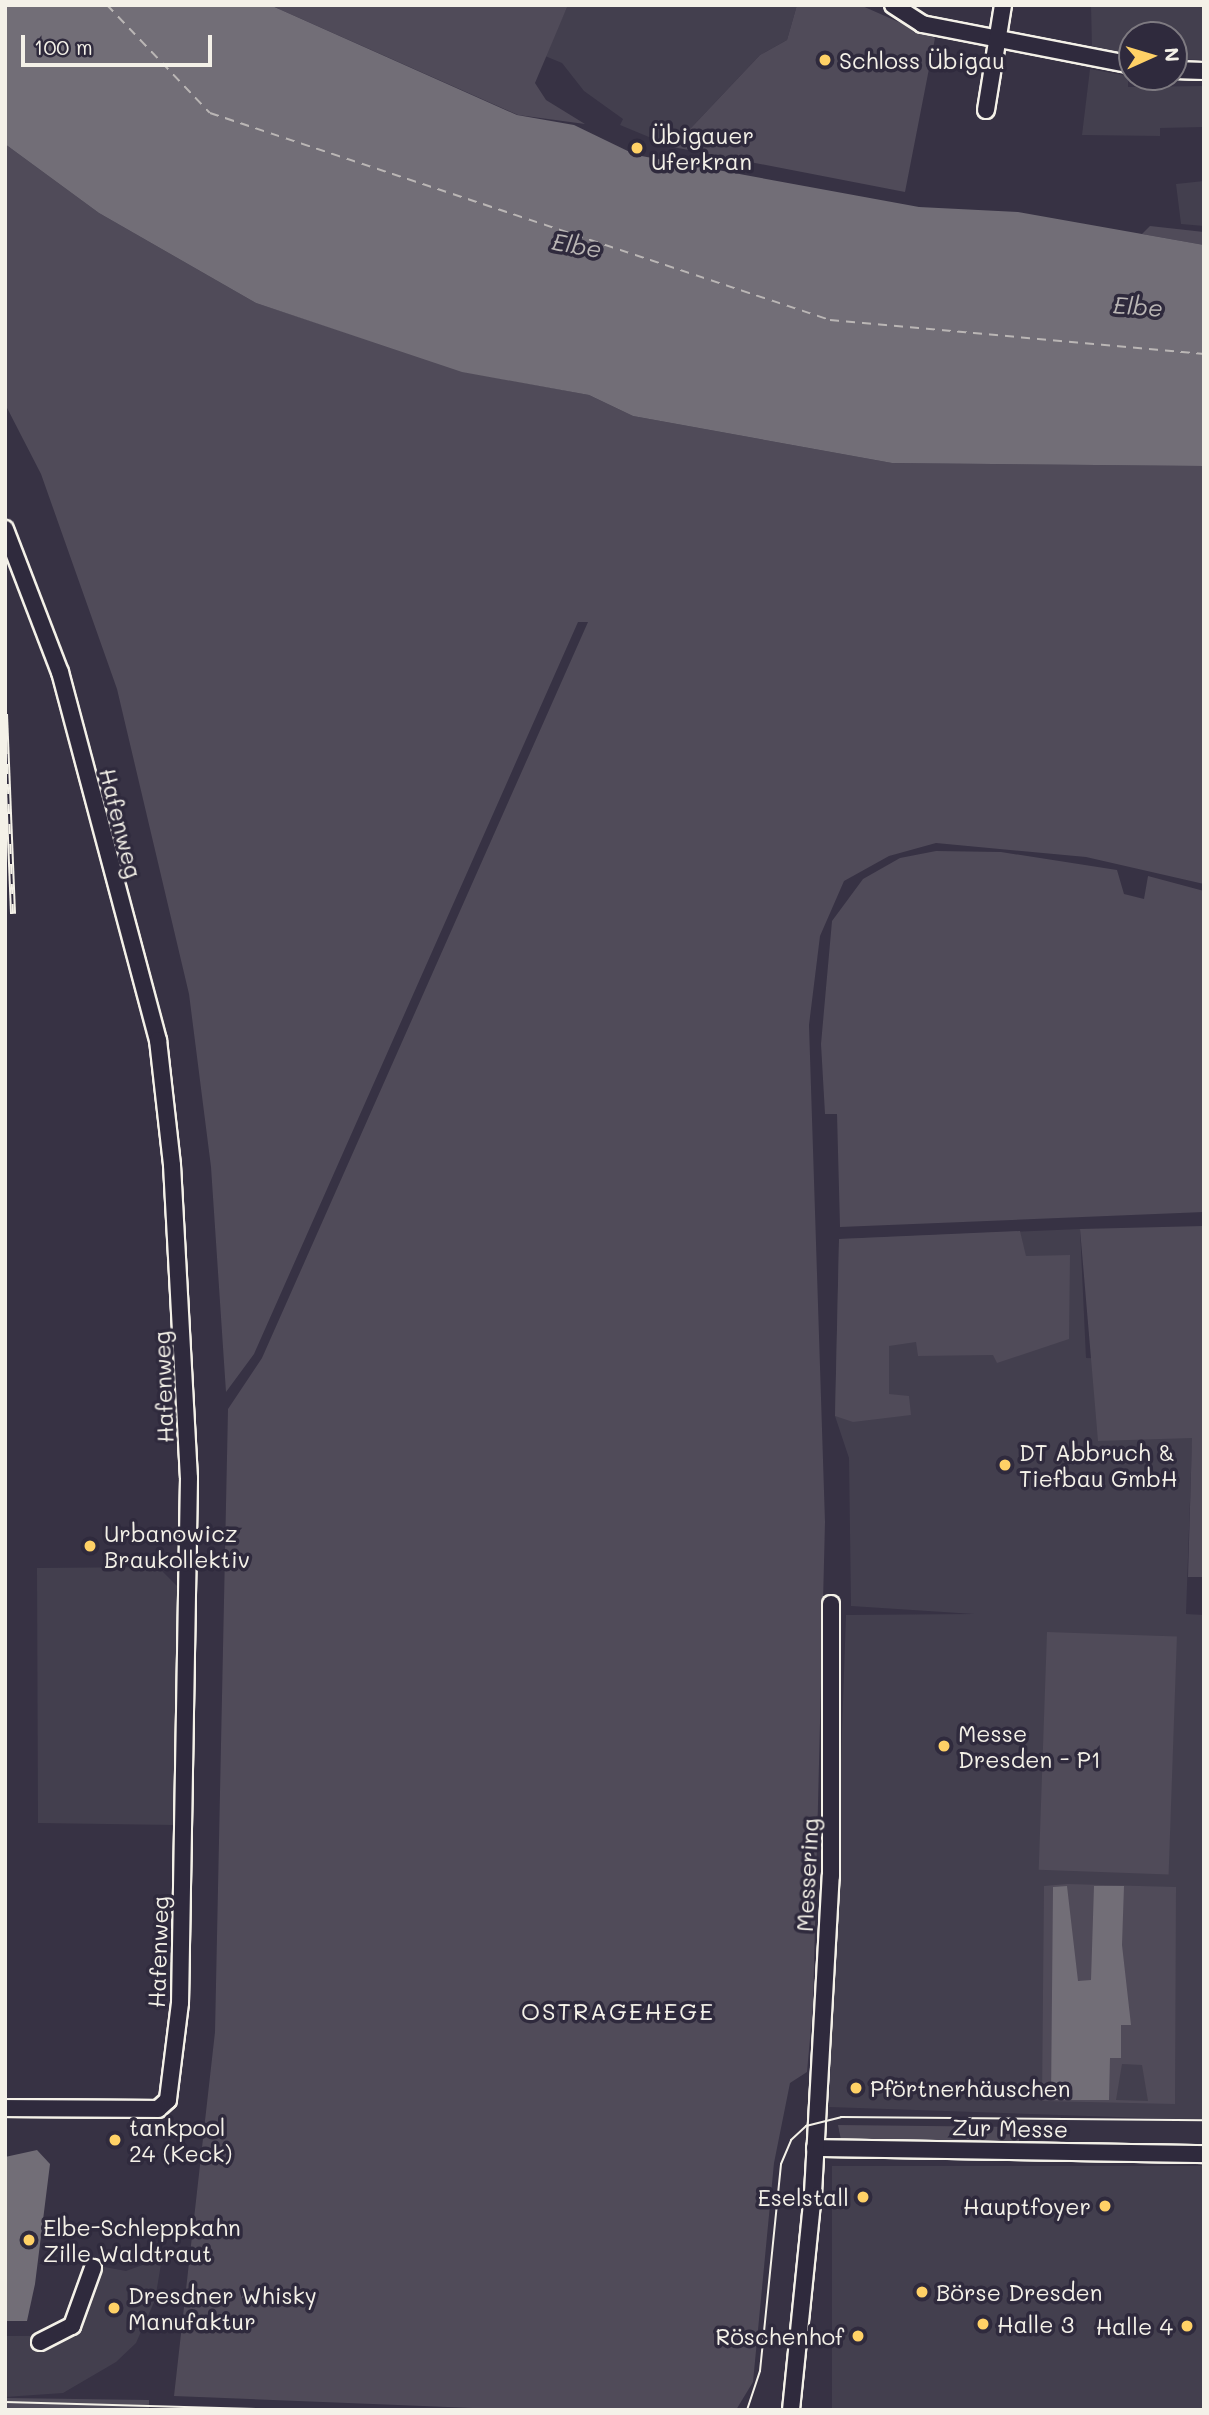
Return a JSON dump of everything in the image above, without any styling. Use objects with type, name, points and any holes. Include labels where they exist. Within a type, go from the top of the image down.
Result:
[{"type":"street","points":[[892,5],[922,24],[1118,62]]},
{"type":"street","points":[[986,110],[1001,41],[1003,5]]},
{"type":"street","name":"Hafenweg","points":[[5,529],[60,672],[158,1040],[172,1165],[189,1478],[180,2003],[168,2100],[158,2109],[5,2108]]},
{"type":"street","name":"Messering","points":[[790,2410],[816,2148],[833,1794],[831,1604]]},
{"type":"street","name":"Zur Messe","points":[[816,2148],[1204,2154]]},
{"type":"street","points":[[40,2342],[72,2326],[93,2269]]},
{"type":"shaded area","points":[[270,5],[568,5],[535,83],[546,100],[585,124],[518,115]]},
{"type":"shaded area","points":[[568,5],[797,5],[787,40],[760,55],[673,147],[620,125],[623,119],[584,91],[562,63],[545,56]]},
{"type":"shaded area","points":[[797,5],[860,5],[935,38],[905,192],[673,147],[760,55],[787,40]]},
{"type":"shaded area","points":[[1091,5],[1204,5],[1204,60],[1188,59],[1188,21],[1118,21],[1118,54],[1092,49]]},
{"type":"shaded area","points":[[1090,69],[1118,74],[1118,91],[1188,91],[1188,86],[1204,86],[1204,127],[1160,128],[1160,136],[1082,135]]},
{"type":"shaded area","points":[[5,144],[99,213],[256,303],[466,372],[589,395],[633,416],[892,463],[1204,466],[1204,884],[1086,857],[936,843],[889,856],[844,881],[820,936],[809,1025],[825,1522],[813,2006],[807,2072],[790,2083],[774,2163],[753,2382],[736,2410],[521,2410],[174,2396],[215,2032],[228,1409],[262,1358],[588,622],[578,622],[254,1354],[226,1392],[211,1167],[189,994],[117,689],[41,474],[5,404]]},
{"type":"shaded area","points":[[1204,181],[1204,226],[1181,224],[1176,184]]},
{"type":"shaded area","points":[[1150,226],[1204,232],[1204,245],[1142,234]]},
{"type":"shaded area","points":[[936,851],[1001,852],[1117,870],[1124,894],[1144,899],[1148,876],[1204,891],[1204,1212],[840,1227],[837,1114],[825,1114],[821,1044],[832,921],[863,879],[900,858]]},
{"type":"shaded area","points":[[1204,1226],[1204,1577],[1188,1577],[1192,1438],[1098,1441],[1080,1229]]},
{"type":"shaded area","points":[[1080,1229],[1086,1358],[1132,1359],[1193,1416],[1186,1614],[1204,1615],[1204,2120],[829,2107],[846,1615],[974,1614],[851,1606],[849,1458],[835,1416],[839,1239]]},
{"type":"shaded area","points":[[1020,1231],[1026,1256],[1070,1255],[1069,1339],[997,1363],[993,1355],[918,1356],[916,1342],[889,1346],[889,1394],[909,1396],[911,1415],[853,1422],[835,1416],[839,1239]]},
{"type":"shaded area","points":[[158,1567],[178,1587],[174,1825],[38,1823],[37,1568]]},
{"type":"shaded area","points":[[1047,1632],[1177,1637],[1169,1874],[1039,1870]]},
{"type":"shaded area","points":[[1067,1884],[1176,1887],[1175,2104],[1042,2101],[1044,1886]],"holes":[[[1122,2064],[1142,2065],[1148,2101],[1116,2100]]]},
{"type":"shaded area","points":[[838,2125],[1019,2127],[1019,2146],[841,2140]]},
{"type":"shaded area","points":[[832,2166],[1204,2166],[1204,2410],[832,2410]]},
{"type":"shaded area","points":[[151,2262],[161,2264],[155,2300],[136,2343],[116,2362],[63,2393],[5,2397],[5,2336],[41,2336],[42,2350],[58,2344],[82,2326],[99,2266],[126,2271]]},
{"type":"shaded area","points":[[5,2398],[149,2400],[149,2410],[5,2410]]},
{"type":"water","name":"Elbe","points":[[5,5],[270,5],[517,115],[574,125],[636,155],[919,207],[1018,212],[1204,245],[1204,466],[892,463],[633,416],[589,395],[462,372],[256,303],[99,213],[5,144]]},
{"type":"water","points":[[1067,1886],[1078,1981],[1091,1980],[1094,1886],[1124,1886],[1122,1945],[1131,2025],[1121,2025],[1121,2058],[1110,2058],[1109,2100],[1051,2100],[1053,1887]]},
{"type":"water","points":[[37,2150],[50,2164],[35,2284],[27,2321],[5,2321],[5,2157]]},
{"type":"ferry route","points":[[107,5],[210,113],[830,320],[1204,354]]},
{"type":"tram line","points":[[747,2410],[760,2371],[781,2164],[791,2140],[806,2126],[841,2117],[1204,2120]]},
{"type":"tram line","points":[[5,2402],[283,2410]]},
{"type":"railway","points":[[5,714],[13,914]]},
{"type":"place","name":"Schloss Übigau","points":[[825,60]]},
{"type":"place","name":"Übigauer Uferkran","points":[[637,148]]},
{"type":"place","name":"DT Abbruch & Tiefbau GmbH","points":[[1005,1465]]},
{"type":"place","name":"Urbanowicz Braukollektiv","points":[[90,1546]]},
{"type":"place","name":"Messe Dresden - P1","points":[[944,1746]]},
{"type":"place","name":"Pförtnerhäuschen","points":[[856,2088]]},
{"type":"place","name":"tankpool 24 (Keck)","points":[[115,2140]]},
{"type":"place","name":"Eselstall","points":[[863,2197]]},
{"type":"place","name":"Hauptfoyer","points":[[1105,2206]]},
{"type":"place","name":"Elbe-Schleppkahn Zille Waldtraut","points":[[29,2240]]},
{"type":"place","name":"Börse Dresden","points":[[922,2292]]},
{"type":"place","name":"Dresdner Whisky Manufaktur","points":[[114,2308]]},
{"type":"place","name":"Halle 3","points":[[983,2324]]},
{"type":"place","name":"Halle 4","points":[[1187,2326]]},
{"type":"place","name":"Röschenhof","points":[[858,2336]]},
{"type":"district","name":"OSTRAGEHEGE","points":[[618,2011]]}]
